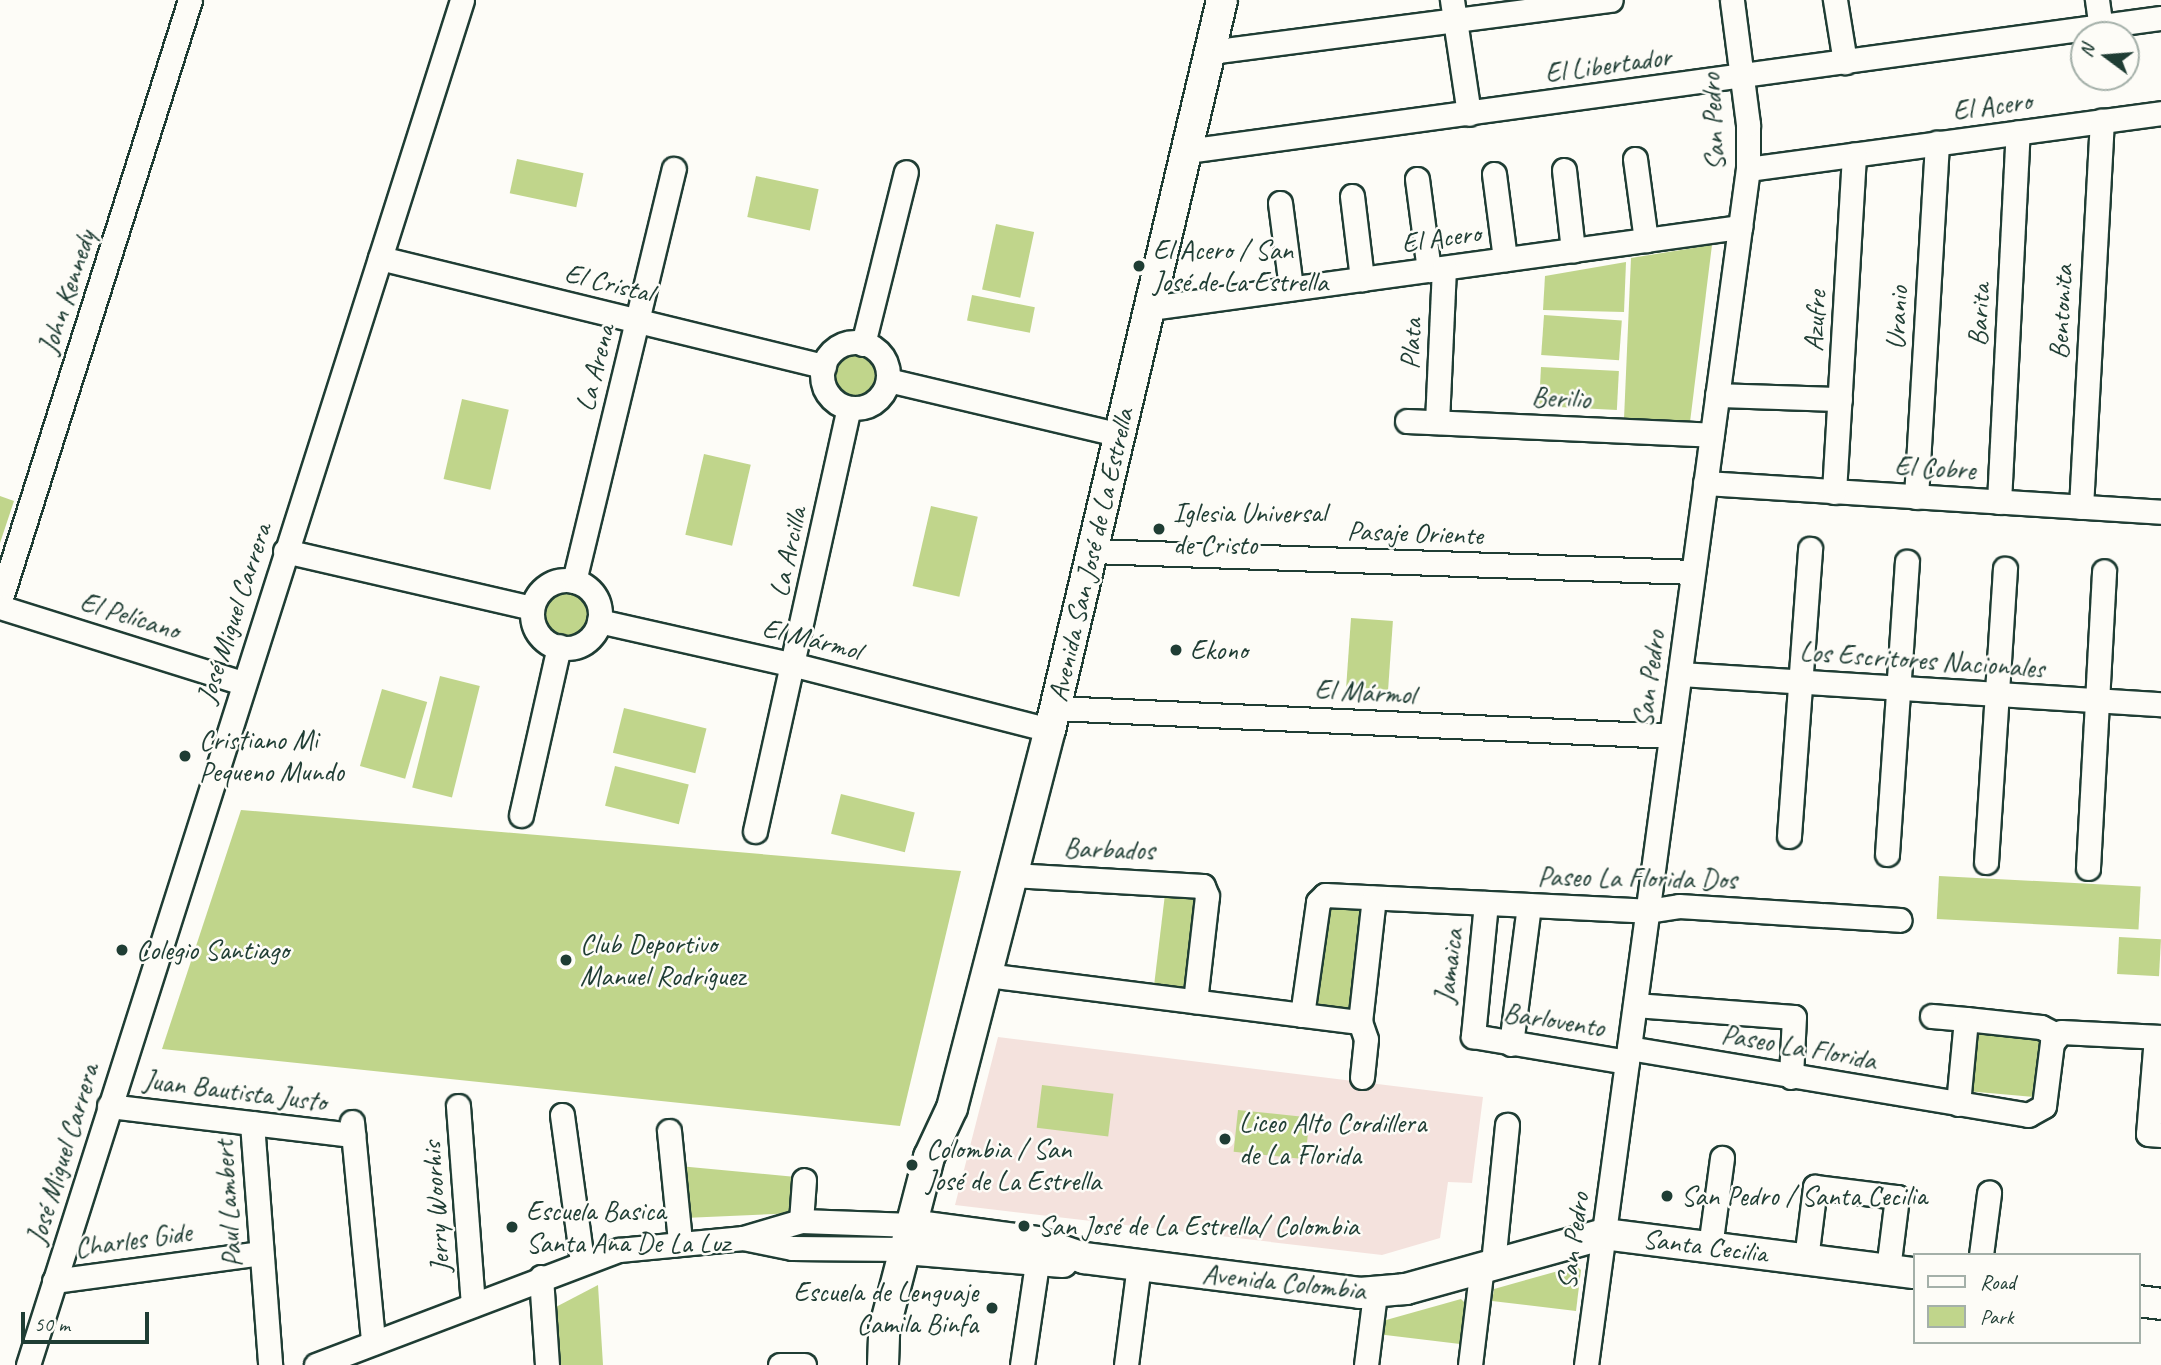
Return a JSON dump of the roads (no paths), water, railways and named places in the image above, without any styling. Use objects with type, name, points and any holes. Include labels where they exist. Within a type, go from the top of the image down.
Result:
[{"type":"main road","name":"Avenida San José de La Estrella","points":[[885,1365],[884,1330],[950,1155],[952,1108],[1053,719],[1222,0]]},
{"type":"main road","name":"Santa Cecilia","points":[[1604,1234],[1901,1271]]},
{"type":"main road","name":"Avenida Colombia","points":[[919,1238],[1037,1242],[1084,1258],[1375,1294],[1604,1234]]},
{"type":"main road","name":"Avenida Colombia","points":[[919,1238],[1037,1263],[1084,1258]]},
{"type":"main road","points":[[2140,1301],[2161,1304]]},
{"type":"street","name":"John Kennedy","points":[[0,604],[190,0]]},
{"type":"street","name":"José Miguel Carrera","points":[[28,1365],[242,683],[461,0]]},
{"type":"street","points":[[1210,52],[1454,10],[1611,0]]},
{"type":"street","name":"San Pedro","points":[[1586,1365],[1748,169],[1742,76],[1732,0]]},
{"type":"street","points":[[1835,0],[1845,62]]},
{"type":"street","points":[[2097,0],[2100,21]]},
{"type":"street","points":[[1454,10],[1469,114]]},
{"type":"street","name":"El Libertador","points":[[2140,21],[2161,18]]},
{"type":"street","name":"El Libertador","points":[[1187,151],[2070,31]]},
{"type":"street","name":"El Acero","points":[[1748,169],[2161,113]]},
{"type":"street","name":"Bentonita","points":[[2081,507],[2102,121]]},
{"type":"street","name":"Barita","points":[[1999,502],[2018,132]]},
{"type":"street","name":"Uranio","points":[[1916,497],[1937,143]]},
{"type":"street","name":"Azufre","points":[[1834,492],[1854,155]]},
{"type":"street","points":[[1635,159],[1646,240]]},
{"type":"street","name":"La Arena","points":[[574,581],[674,169]]},
{"type":"street","points":[[1564,170],[1573,250]]},
{"type":"street","points":[[863,344],[906,172]]},
{"type":"street","points":[[1494,174],[1505,259]]},
{"type":"street","name":"Plata","points":[[1417,179],[1436,269],[1437,422]]},
{"type":"street","points":[[1352,196],[1362,279]]},
{"type":"street","points":[[1280,203],[1291,288]]},
{"type":"street","name":"El Acero","points":[[1150,308],[1740,227]]},
{"type":"street","name":"El Cristal","points":[[380,258],[824,366]]},
{"type":"street","points":[[863,344],[884,359],[888,380],[878,399],[849,408],[839,404],[825,387],[824,366],[836,348],[863,344]]},
{"type":"street","points":[[888,380],[1120,435]]},
{"type":"street","points":[[1717,395],[1840,399]]},
{"type":"street","name":"La Arcilla","points":[[755,831],[795,664],[849,408]]},
{"type":"street","name":"Berilio","points":[[1406,421],[1712,435]]},
{"type":"street","name":"El Cobre","points":[[1706,484],[2161,510]]},
{"type":"street","points":[[1789,836],[1810,550]]},
{"type":"street","points":[[285,551],[532,608]]},
{"type":"street","name":"Pasaje Oriente","points":[[1092,551],[1693,572]]},
{"type":"street","points":[[1887,853],[1907,562]]},
{"type":"street","points":[[1986,862],[2005,569]]},
{"type":"street","points":[[2088,868],[2104,571]]},
{"type":"street","points":[[574,581],[595,597],[599,621],[586,640],[559,646],[536,630],[532,608],[551,583],[574,581]]},
{"type":"street","name":"El Pelícano","points":[[0,604],[242,683]]},
{"type":"street","name":"El Mármol","points":[[599,621],[1053,719],[1671,736]]},
{"type":"street","points":[[521,814],[559,646]]},
{"type":"street","name":"Los Escritores Nacionales","points":[[1680,674],[2161,704]]},
{"type":"street","name":"Barbados","points":[[1013,875],[1203,886],[1207,897],[1195,1001]]},
{"type":"street","name":"Paseo La Florida Dos","points":[[1302,1015],[1319,899],[1325,895],[1648,911],[1679,906],[1900,919]]},
{"type":"street","points":[[1362,1077],[1366,1039],[1360,1022],[1374,898]]},
{"type":"street","name":"Jamaica","points":[[1473,1035],[1486,903]]},
{"type":"street","points":[[1511,1044],[1528,905]]},
{"type":"street","points":[[987,975],[1360,1022]]},
{"type":"street","name":"Paseo La Florida","points":[[1635,1005],[1794,1017],[1791,1077]]},
{"type":"street","points":[[1932,1016],[2041,1027],[2057,1035],[2066,1032],[2158,1037],[2148,1133],[2161,1135]]},
{"type":"street","points":[[1958,1104],[1966,1019]]},
{"type":"street","name":"Barlovento","points":[[1473,1035],[1511,1044],[1628,1055]]},
{"type":"street","name":"Paseo La Florida","points":[[1628,1055],[1791,1077],[2028,1115],[2039,1112],[2057,1035]]},
{"type":"street","name":"Juan Bautista Justo","points":[[109,1106],[252,1124],[352,1127],[373,1342]]},
{"type":"street","name":"Jerry Woorhis","points":[[458,1106],[473,1304]]},
{"type":"street","points":[[562,1115],[582,1261]]},
{"type":"street","name":"Paul Lambert","points":[[252,1124],[270,1365]]},
{"type":"street","points":[[1470,1365],[1488,1265],[1507,1125]]},
{"type":"street","points":[[668,1131],[680,1242]]},
{"type":"street","points":[[1710,1247],[1721,1158]]},
{"type":"street","points":[[801,1221],[804,1180]]},
{"type":"street","name":"Santa Cecilia","points":[[1806,1259],[1815,1187],[1884,1195],[1897,1197],[1901,1271]]},
{"type":"street","points":[[1981,1253],[1989,1193]]},
{"type":"street","name":"Avenida Colombia","points":[[316,1365],[582,1261],[619,1250],[743,1238],[801,1221],[919,1238]]},
{"type":"street","name":"Avenida Colombia","points":[[743,1238],[792,1248],[919,1238]]},
{"type":"street","name":"Charles Gide","points":[[54,1281],[261,1253]]},
{"type":"street","points":[[1022,1365],[1037,1263]]},
{"type":"street","points":[[1126,1365],[1139,1265]]},
{"type":"street","points":[[541,1278],[547,1365]]},
{"type":"street","points":[[1366,1365],[1375,1294]]},
{"type":"street","points":[[780,1365],[804,1365]]},
{"type":"place","name":"El Acero / San José de La Estrella","points":[[1139,266]]},
{"type":"place","name":"Iglesia Universal de Cristo","points":[[1159,529]]},
{"type":"place","name":"Ekono","points":[[1176,650]]},
{"type":"place","name":"Cristiano Mi Pequeno Mundo","points":[[185,756]]},
{"type":"place","name":"Colegio Santiago","points":[[122,950]]},
{"type":"place","name":"Club Deportivo Manuel Rodríguez","points":[[566,960]]},
{"type":"place","name":"Liceo Alto Cordillera de La Florida","points":[[1225,1139]]},
{"type":"place","name":"Colombia / San José de La Estrella","points":[[912,1165]]},
{"type":"place","name":"San Pedro / Santa Cecilia","points":[[1667,1196]]},
{"type":"place","name":"San José de La Estrella/ Colombia","points":[[1024,1226]]},
{"type":"place","name":"Escuela Basica Santa Ana De La Luz","points":[[512,1227]]},
{"type":"place","name":"Escuela de Lenguaje Camila Binfa","points":[[992,1308]]}]
